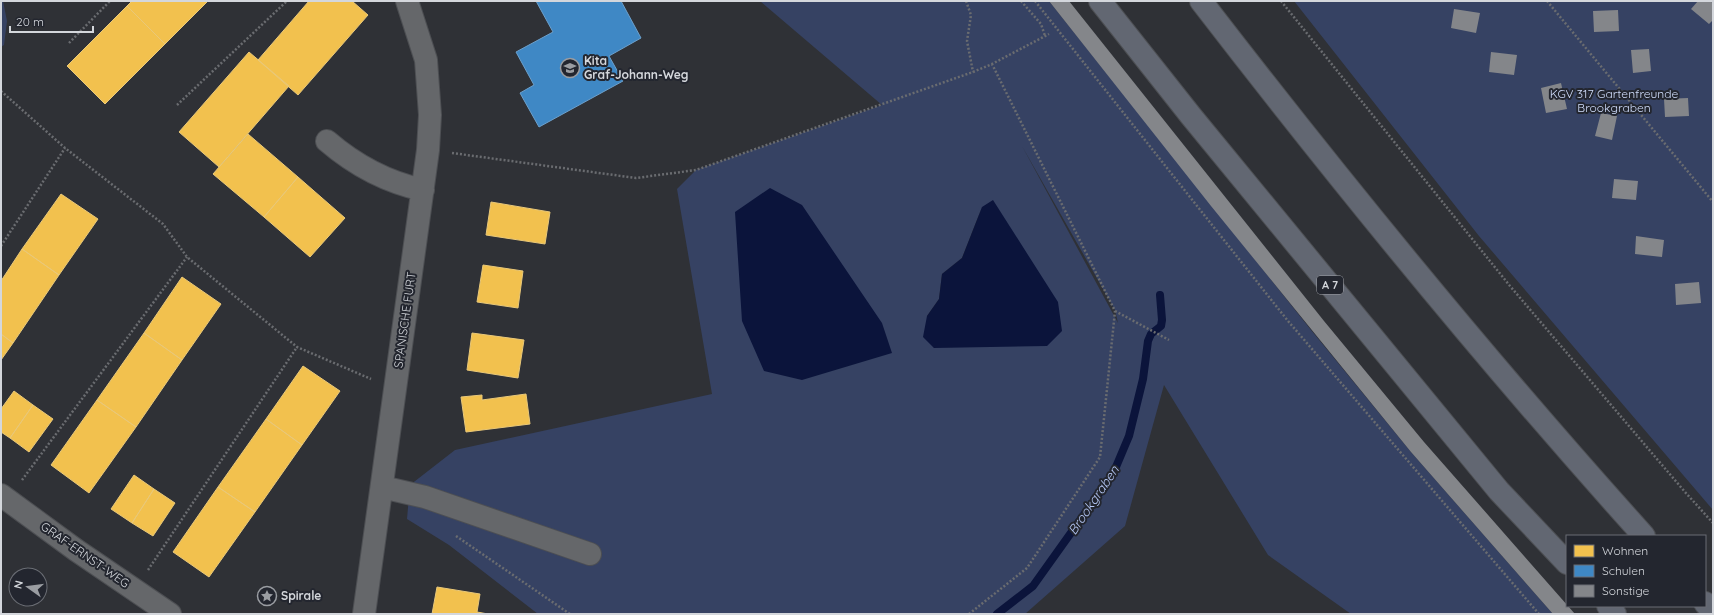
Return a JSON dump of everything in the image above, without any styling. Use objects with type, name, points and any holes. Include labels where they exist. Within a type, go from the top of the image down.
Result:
[{"type":"highway","name":"A 7","points":[[1100,1],[1190,116],[1500,491],[1566,562]]},
{"type":"highway","points":[[1201,1],[1331,168],[1523,400],[1643,535]]},
{"type":"highway","points":[[1706,604],[1713,612]]},
{"type":"street","name":"SPANISCHE FURT","points":[[364,614],[428,150],[430,115],[426,60],[407,1]]},
{"type":"street","points":[[327,141],[344,155],[368,170],[398,184],[423,190]]},
{"type":"street","points":[[382,487],[425,497],[590,554]]},
{"type":"street","name":"GRAF-ERNST-WEG","points":[[4,497],[76,550],[170,614]]},
{"type":"path","points":[[69,43],[110,1]]},
{"type":"path","points":[[177,105],[287,1]]},
{"type":"path","points":[[966,1],[971,15],[967,41],[973,72]]},
{"type":"path","points":[[1021,1],[1041,24],[1045,36]]},
{"type":"path","points":[[1035,1],[1288,322],[1539,614]]},
{"type":"path","points":[[1281,1],[1510,286],[1713,523]]},
{"type":"path","points":[[1547,1],[1713,202]]},
{"type":"path","points":[[428,150],[636,178],[689,171],[973,72],[992,64],[1049,34]]},
{"type":"path","points":[[969,614],[1027,568],[1100,457],[1115,311],[992,64]]},
{"type":"path","points":[[1,91],[65,148],[163,224],[187,257],[297,347],[395,390]]},
{"type":"path","points":[[1,246],[65,148]]},
{"type":"path","points":[[4,497],[187,257]]},
{"type":"path","points":[[1115,311],[1169,340]]},
{"type":"path","points":[[135,590],[297,347]]},
{"type":"path","points":[[455,536],[570,614]]},
{"type":"green space","points":[[1,1],[3,1],[7,21],[4,45],[1,47]]},
{"type":"green space","points":[[760,1],[1049,1],[1311,330],[1411,452],[1553,614],[1351,614],[1268,555],[1164,385],[1125,526],[1025,614],[538,614],[449,545],[407,519],[410,485],[455,450],[712,394],[677,189],[696,170],[882,105]],"holes":[[[1022,146],[1115,310],[1118,323]],[[982,207],[934,348],[927,316],[939,299],[942,274],[962,258]]]},
{"type":"green space","name":"KGV 317 Gartenfreunde Brookgraben","points":[[1294,1],[1713,1],[1713,510],[1479,236]]},
{"type":"shaded area","points":[[770,188],[802,205],[882,323],[892,353],[802,380],[764,371],[742,321],[735,212]]},
{"type":"shaded area","points":[[993,200],[1058,302],[1062,331],[1047,346],[934,348],[923,337],[927,316],[939,299],[942,274],[962,258],[982,207]]},
{"type":"building: Wohnen","points":[[132,1],[208,1],[165,44],[127,6]]},
{"type":"building: Wohnen","points":[[309,1],[352,1],[368,15],[298,95],[258,60]]},
{"type":"building: Wohnen","points":[[127,6],[165,44],[105,104],[67,66]]},
{"type":"building: Wohnen","points":[[249,52],[289,86],[219,167],[179,132]]},
{"type":"building: Wohnen","points":[[248,134],[298,177],[264,217],[213,174]]},
{"type":"building: Wohnen","points":[[298,177],[345,218],[310,257],[264,217]]},
{"type":"building: Wohnen","points":[[61,194],[98,219],[59,275],[22,249]]},
{"type":"building: Wohnen","points":[[491,202],[550,212],[545,244],[486,235]]},
{"type":"building: Wohnen","points":[[22,249],[59,275],[13,343],[1,334],[1,281]]},
{"type":"building: Wohnen","points":[[483,265],[523,271],[518,308],[477,302]]},
{"type":"building: Wohnen","points":[[182,277],[221,304],[182,360],[144,333]]},
{"type":"building: Wohnen","points":[[144,333],[182,360],[136,427],[97,400]]},
{"type":"building: Wohnen","points":[[472,333],[524,340],[518,378],[467,370]]},
{"type":"building: Wohnen","points":[[1,334],[13,343],[1,360]]},
{"type":"building: Wohnen","points":[[303,366],[340,391],[302,445],[266,419]]},
{"type":"building: Wohnen","points":[[14,391],[33,405],[10,438],[1,432],[1,409]]},
{"type":"building: Wohnen","points":[[526,394],[530,424],[466,432],[461,397],[482,395],[482,400]]},
{"type":"building: Wohnen","points":[[97,400],[136,427],[89,493],[51,465]]},
{"type":"building: Wohnen","points":[[33,405],[53,419],[29,452],[10,438]]},
{"type":"building: Wohnen","points":[[266,419],[302,445],[255,512],[218,487]]},
{"type":"building: Wohnen","points":[[134,475],[154,489],[132,523],[111,509]]},
{"type":"building: Wohnen","points":[[218,487],[255,512],[209,577],[173,552]]},
{"type":"building: Wohnen","points":[[154,489],[175,503],[153,536],[132,523]]},
{"type":"building: Wohnen","points":[[437,587],[480,594],[477,612],[488,614],[432,614]]},
{"type":"building: Schulen","name":"Kita Graf-Johann-Weg","points":[[536,1],[621,1],[641,38],[609,56],[623,81],[539,127],[520,93],[534,85],[516,52],[553,32]]},
{"type":"building: Sonstige","points":[[1049,1],[1069,1],[1324,321],[1424,442],[1566,604],[1566,607],[1569,607],[1575,614],[1553,614],[1411,452],[1211,206]]},
{"type":"building: Sonstige","points":[[1698,1],[1710,1],[1713,3],[1713,20],[1709,24],[1691,9]]},
{"type":"building: Sonstige","points":[[1454,9],[1480,13],[1476,33],[1451,28]]},
{"type":"building: Sonstige","points":[[1618,10],[1619,31],[1594,32],[1593,11]]},
{"type":"building: Sonstige","points":[[1649,49],[1651,71],[1633,73],[1631,50]]},
{"type":"building: Sonstige","points":[[1491,52],[1517,55],[1514,75],[1489,72]]},
{"type":"building: Sonstige","points":[[1561,83],[1567,109],[1546,113],[1541,88]]},
{"type":"building: Sonstige","points":[[1688,98],[1689,116],[1665,117],[1664,99]]},
{"type":"building: Sonstige","points":[[1601,113],[1617,116],[1612,140],[1595,136]]},
{"type":"building: Sonstige","points":[[1614,179],[1638,181],[1636,200],[1612,198]]},
{"type":"building: Sonstige","points":[[1636,236],[1664,240],[1662,257],[1635,254]]},
{"type":"building: Sonstige","points":[[1699,282],[1701,303],[1676,305],[1675,284]]},
{"type":"waterway","name":"Brookgraben","points":[[997,614],[1033,586],[1113,474],[1129,436],[1143,379],[1148,341],[1151,334],[1161,326],[1160,295]]},
{"type":"place","name":"Kita Graf-Johann-Weg","points":[[570,68]]},
{"type":"place","name":"Spirale","points":[[267,596]]}]
